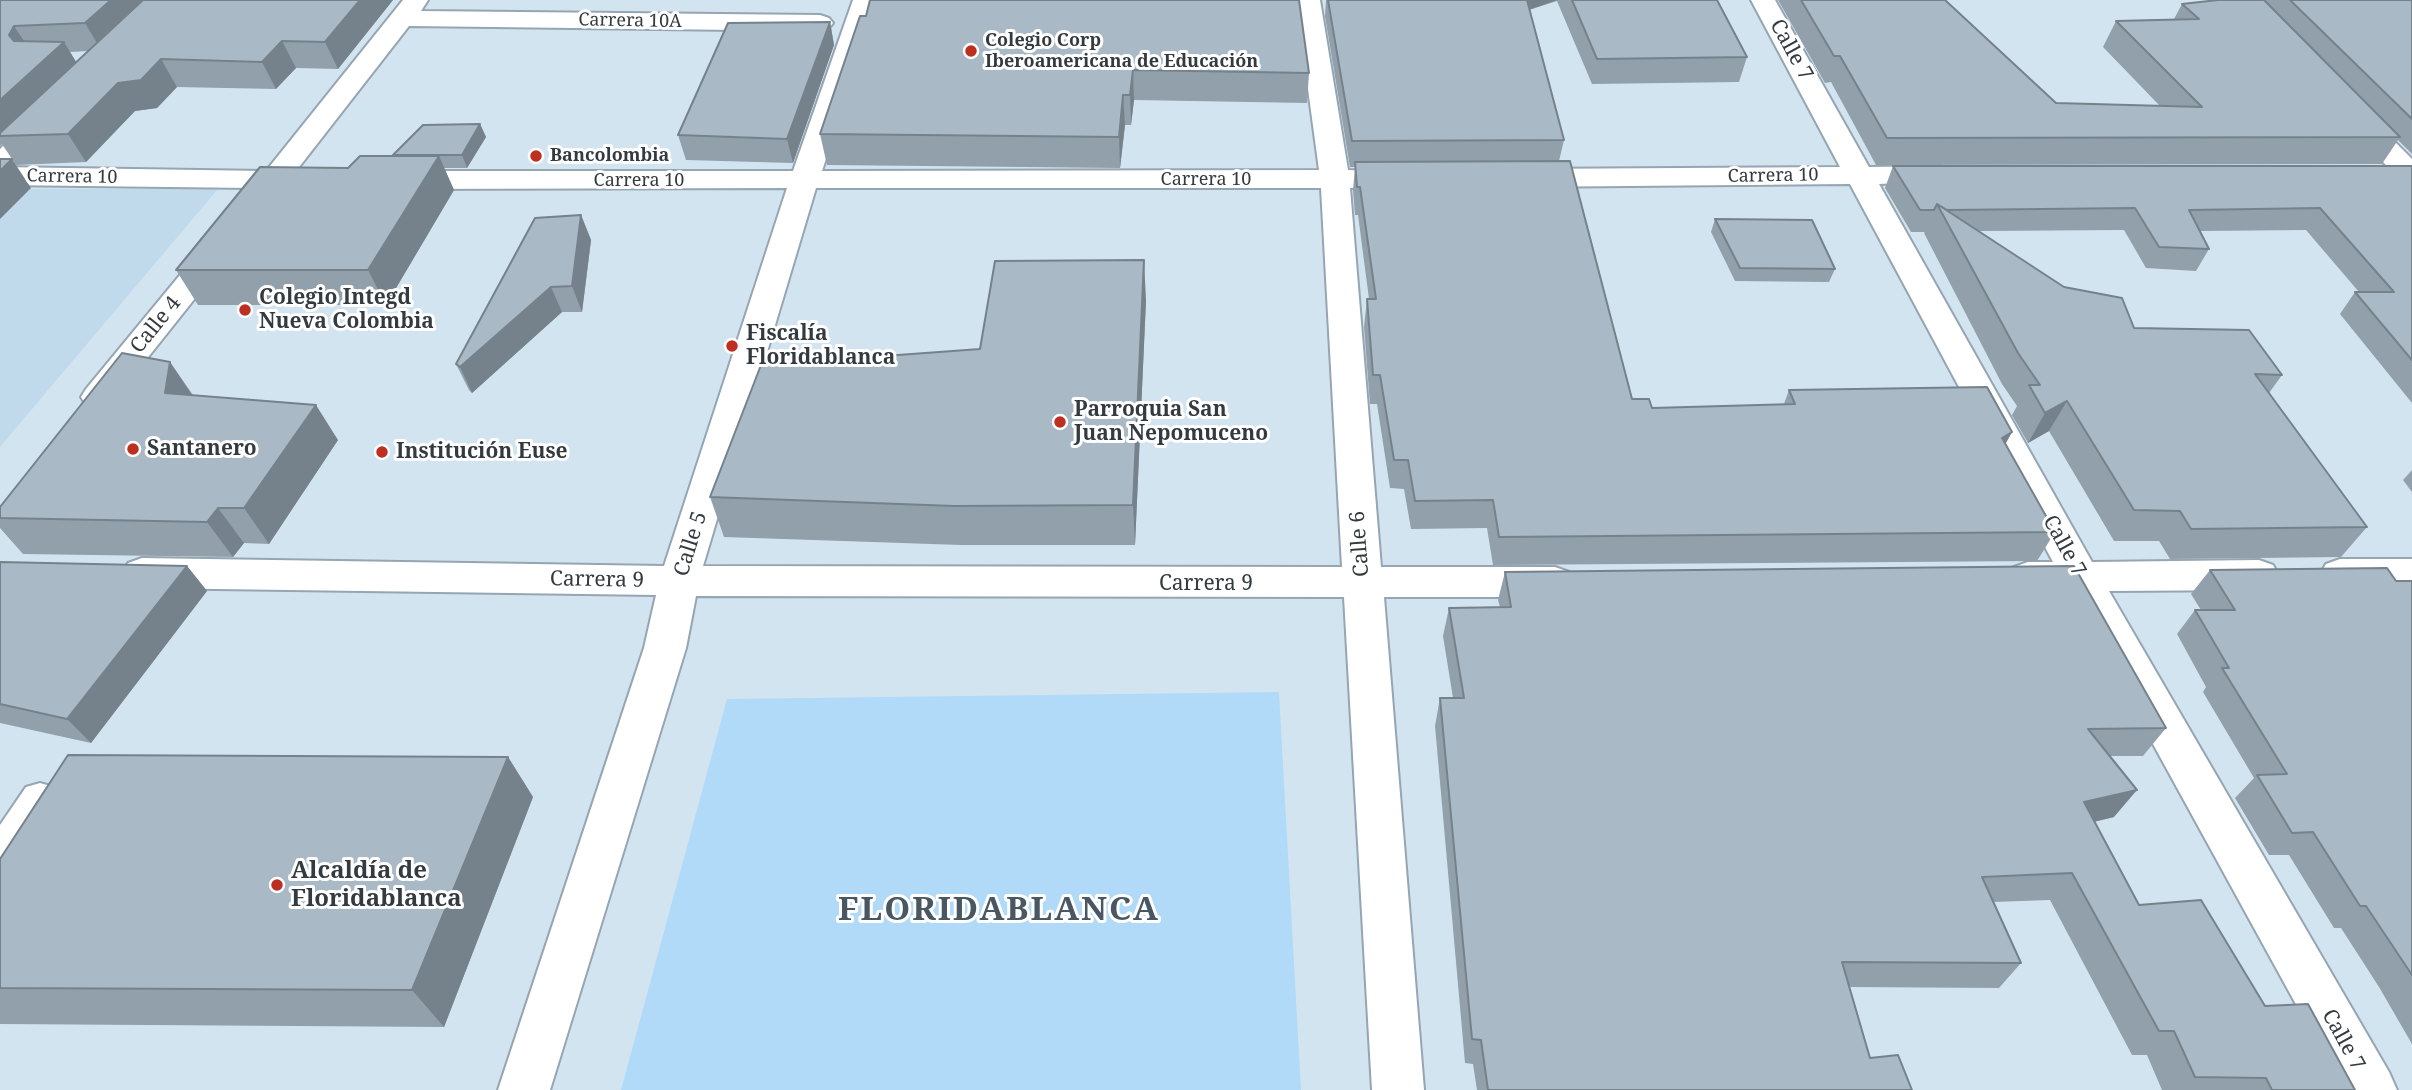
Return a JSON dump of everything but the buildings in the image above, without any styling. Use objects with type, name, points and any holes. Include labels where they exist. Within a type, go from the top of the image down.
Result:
[{"type":"street","name":"Calle 6","points":[[1308,0],[1335,180],[1398,1090]]},
{"type":"street","name":"Calle 7","points":[[1763,0],[2081,577],[2371,1090]]},
{"type":"street","name":"Carrera 10A","points":[[409,9],[862,12]]},
{"type":"street","name":"Calle 4","points":[[77,423],[409,9]]},
{"type":"street","name":"Calle 5","points":[[524,1090],[665,648],[679,581],[804,181],[862,12]]},
{"type":"street","points":[[2336,97],[2412,176]]},
{"type":"street","name":"Carrera 10","points":[[1500,178],[1970,175]]},
{"type":"street","name":"Carrera 10","points":[[0,176],[330,180]]},
{"type":"street","points":[[2371,176],[2412,176]]},
{"type":"street","name":"Carrera 10","points":[[372,180],[1431,179]]},
{"type":"street","name":"Carrera 9","points":[[111,573],[679,581],[1363,584],[1584,582]]},
{"type":"street","points":[[1998,578],[2412,574]]},
{"type":"lane","points":[[0,163],[62,103]]},
{"type":"lane","points":[[0,857],[58,774]]},
{"type":"shaded area","points":[[0,189],[218,189],[0,447]]},
{"type":"shaded area","points":[[1279,692],[1301,1090],[621,1090],[727,699]]},
{"type":"place","name":"Colegio Corp Iberoamericana de Educación","points":[[971,51]]},
{"type":"place","name":"Bancolombia","points":[[536,156]]},
{"type":"place","name":"Colegio Integd Nueva Colombia","points":[[245,310]]},
{"type":"place","name":"Fiscalía Floridablanca","points":[[732,346]]},
{"type":"place","name":"Parroquia San Juan Nepomuceno","points":[[1060,422]]},
{"type":"place","name":"Santanero","points":[[133,449]]},
{"type":"place","name":"Institución Euse","points":[[382,452]]},
{"type":"place","name":"Alcaldía de Floridablanca","points":[[277,885]]},
{"type":"district","name":"FLORIDABLANCA","points":[[999,911]]}]
